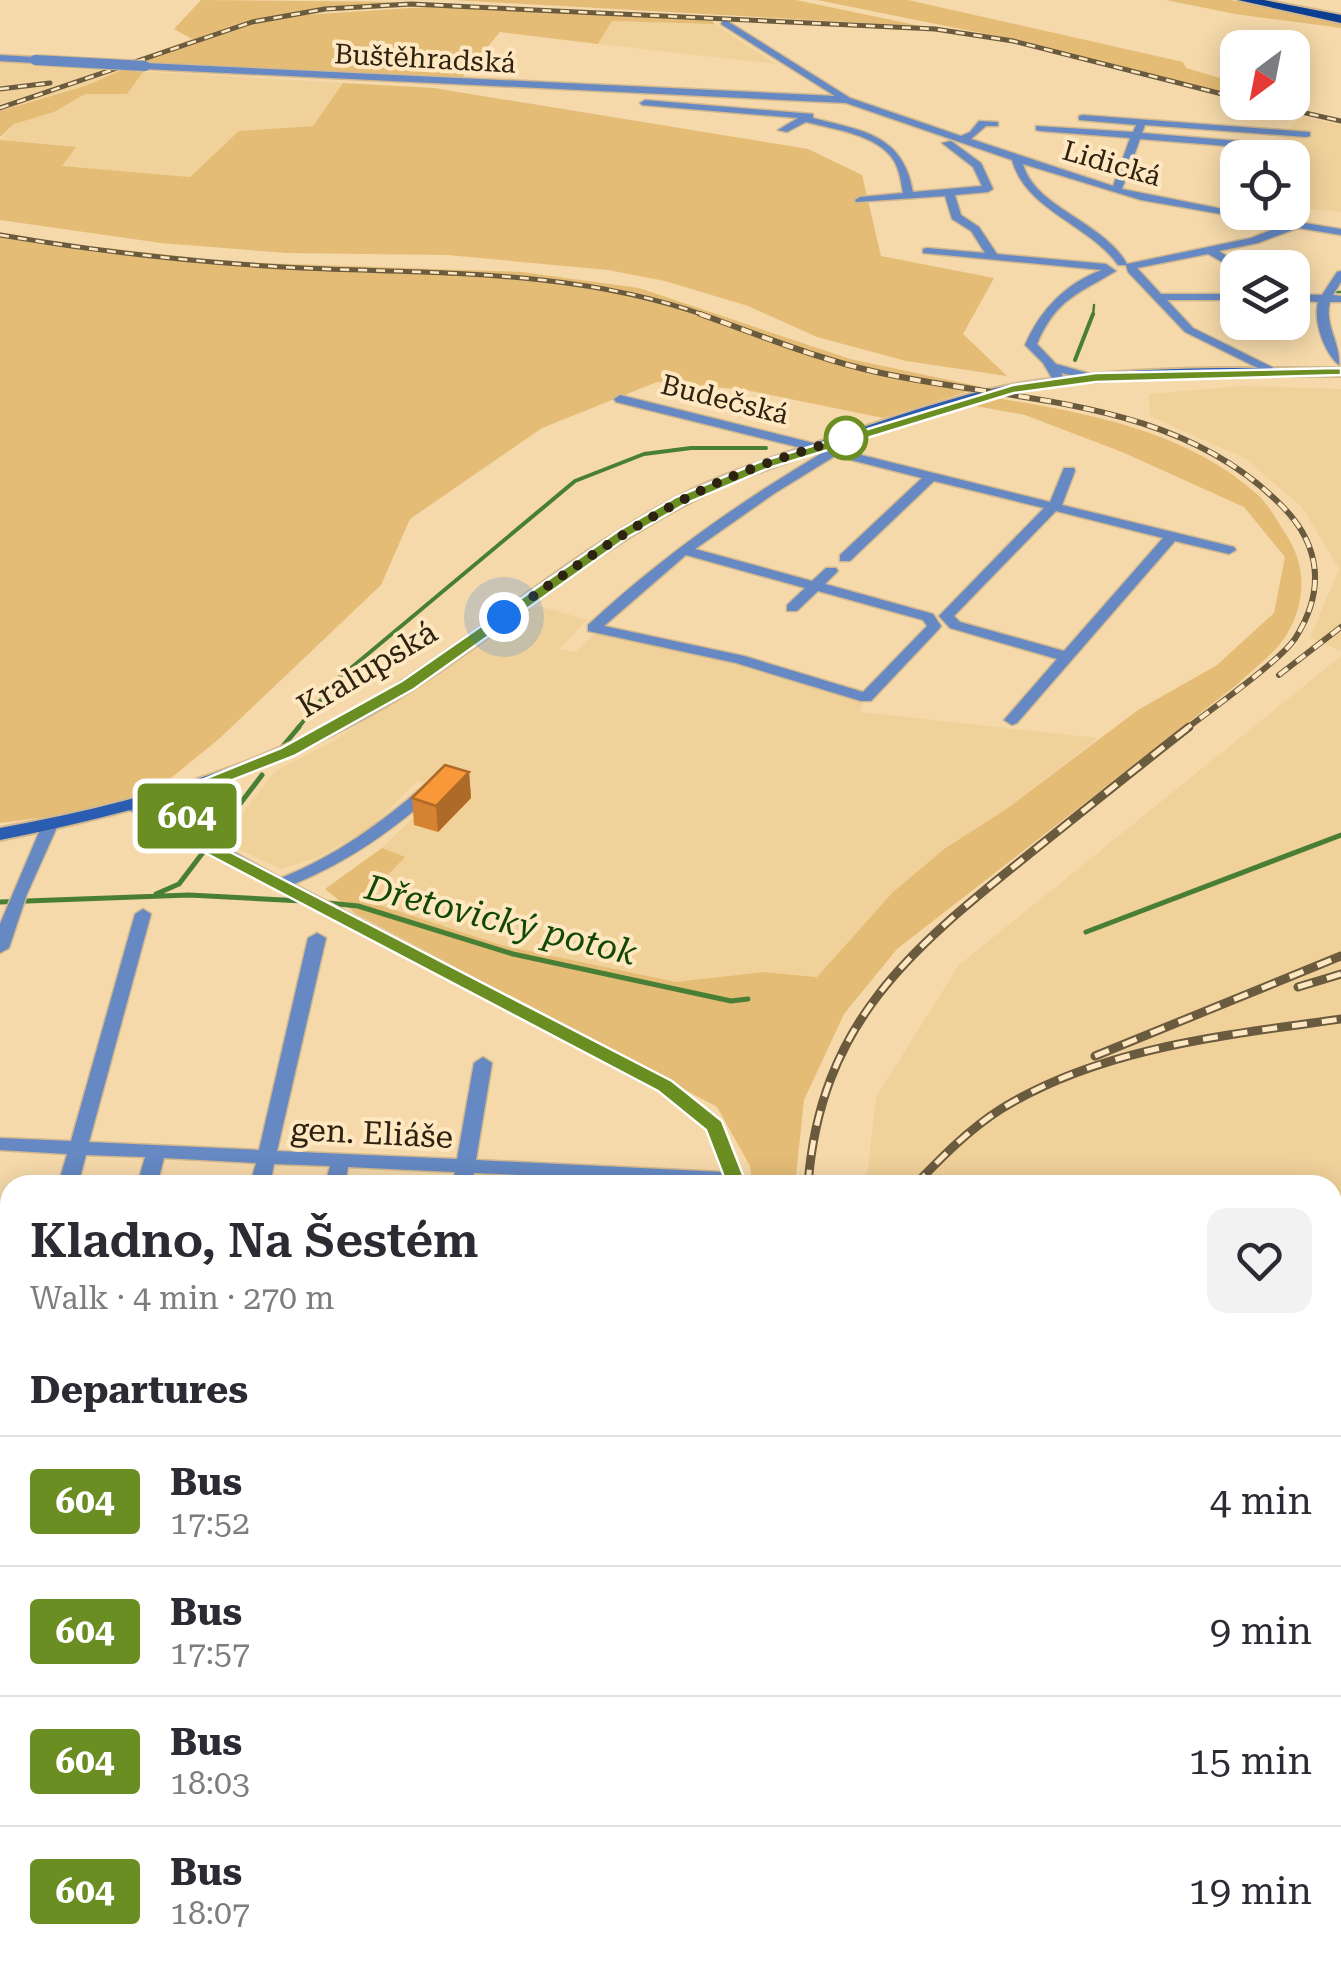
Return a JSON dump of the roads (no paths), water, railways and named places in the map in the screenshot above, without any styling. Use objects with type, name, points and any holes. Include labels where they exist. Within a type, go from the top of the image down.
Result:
[{"type":"main road","points":[[1244,0],[1341,19]]},
{"type":"main road","name":"Kralupská","points":[[0,834],[132,808],[203,786],[288,752],[408,685],[609,544],[682,500],[751,470],[1013,389],[1096,378],[1340,366]]},
{"type":"street","name":"Lidická","points":[[724,22],[847,100],[1116,191],[1220,210]]},
{"type":"street","name":"Buštěhradská","points":[[0,58],[847,100]]},
{"type":"street","points":[[650,91],[644,108],[808,118],[852,132],[891,150],[901,163],[908,194]]},
{"type":"street","points":[[783,130],[847,100]]},
{"type":"street","name":"Lidická","points":[[878,110],[879,118],[951,144],[977,164],[989,188],[949,191]]},
{"type":"street","points":[[1084,118],[1306,134]]},
{"type":"street","points":[[1116,191],[1141,122]]},
{"type":"street","points":[[963,139],[983,123],[994,124]]},
{"type":"street","points":[[1040,128],[1220,142]]},
{"type":"street","points":[[1016,157],[1021,178],[1035,194],[1086,227],[1189,330],[1276,372]]},
{"type":"street","points":[[860,200],[949,191],[956,217],[975,229],[992,255]]},
{"type":"street","name":"Lidická","points":[[1310,226],[1341,232]]},
{"type":"street","points":[[927,252],[992,255],[1108,269],[1211,251],[1281,230]]},
{"type":"street","points":[[1211,251],[1220,257]]},
{"type":"street","points":[[1060,382],[1031,345],[1038,323],[1061,300],[1108,269]]},
{"type":"street","points":[[1340,366],[1318,312],[1341,274]]},
{"type":"street","points":[[1158,297],[1220,297]]},
{"type":"street","points":[[1310,297],[1341,298]]},
{"type":"street","points":[[1052,367],[1096,378]]},
{"type":"street","name":"Budečská","points":[[620,399],[1229,550]]},
{"type":"street","name":"Kralupská","points":[[815,586],[928,617],[934,626],[866,698],[740,658],[593,628],[640,582],[826,449]]},
{"type":"street","points":[[1067,657],[946,619],[1059,500],[1068,472]]},
{"type":"street","points":[[845,558],[932,475]]},
{"type":"street","points":[[1012,720],[1172,536]]},
{"type":"street","points":[[684,550],[815,586]]},
{"type":"street","points":[[792,608],[831,570]]},
{"type":"street","points":[[290,887],[373,839],[435,785]]},
{"type":"street","points":[[186,831],[187,814],[203,786]]},
{"type":"street","points":[[132,808],[186,831],[201,844],[290,887],[665,1086],[715,1126],[733,1175]]},
{"type":"street","points":[[0,948],[16,900],[50,825]]},
{"type":"street","points":[[71,1175],[143,914]]},
{"type":"street","points":[[263,1175],[316,938]]},
{"type":"street","points":[[464,1175],[483,1062]]},
{"type":"street","name":"gen. Eliáše","points":[[0,1144],[340,1162],[455,1175]]},
{"type":"street","points":[[150,1175],[156,1152]]},
{"type":"street","points":[[337,1175],[340,1162]]},
{"type":"waterway","points":[[1336,292],[1341,292]]},
{"type":"waterway","points":[[1093,316],[1094,305]]},
{"type":"waterway","points":[[1075,360],[1093,314]]},
{"type":"waterway","points":[[297,729],[339,678],[575,481],[644,454],[691,448],[766,448]]},
{"type":"waterway","points":[[283,746],[299,727]]},
{"type":"waterway","points":[[156,894],[179,884],[262,775]]},
{"type":"waterway","name":"Dřetovický potok","points":[[1086,932],[1341,835]]},
{"type":"waterway","name":"Dřetovický potok","points":[[0,902],[189,895],[303,901]]},
{"type":"waterway","name":"Dřetovický potok","points":[[328,903],[358,906],[513,954],[731,1001],[748,999]]},
{"type":"railway","points":[[0,108],[252,22],[325,9],[411,4],[935,29],[1013,41],[1220,93]]},
{"type":"railway","points":[[0,89],[50,83]]},
{"type":"railway","points":[[1310,114],[1341,121]]},
{"type":"railway","points":[[0,235],[226,263],[456,273],[557,282],[657,301],[707,316]]},
{"type":"railway","points":[[700,314],[858,368],[1094,410],[1146,425],[1195,444],[1241,471],[1283,507],[1305,537],[1315,569],[1312,603],[1289,646],[1186,729]]},
{"type":"railway","points":[[1279,675],[1341,627]]},
{"type":"railway","points":[[809,1175],[816,1128],[831,1078],[852,1034],[878,995],[946,924],[1189,727]]},
{"type":"railway","points":[[1095,1056],[1341,956]]},
{"type":"railway","points":[[1298,987],[1341,974]]},
{"type":"railway","points":[[925,1175],[989,1117],[1080,1071],[1122,1057],[1210,1038],[1341,1019]]}]
